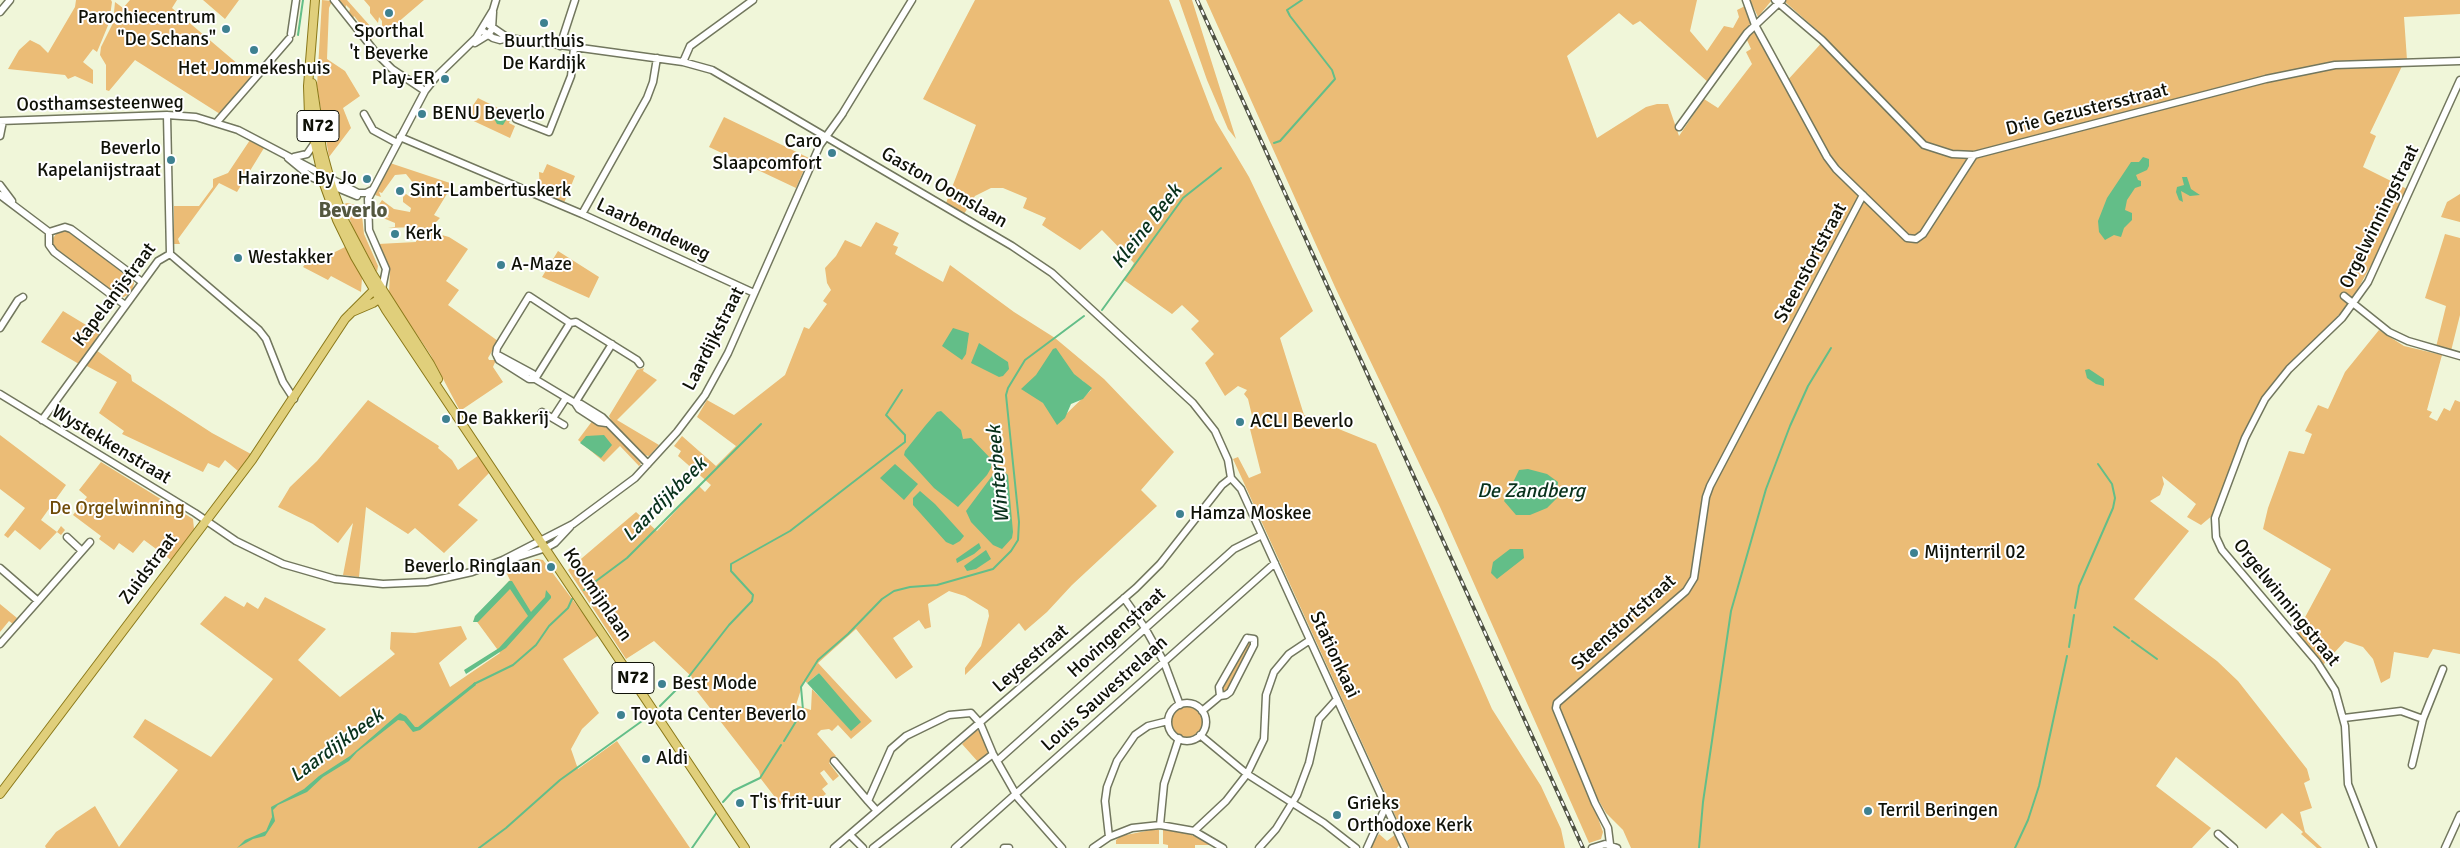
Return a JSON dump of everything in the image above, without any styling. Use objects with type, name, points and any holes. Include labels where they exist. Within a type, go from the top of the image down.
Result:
[{"type":"main road","name":"Koolmijnlaan","points":[[315,0],[308,106],[314,144],[321,173],[332,187],[354,241],[378,290],[379,299],[737,833],[749,848]]},
{"type":"main road","name":"Koolmijnlaan","points":[[310,74],[327,181],[346,240],[378,290],[430,364],[447,399]]},
{"type":"main road","name":"Zuidstraat","points":[[0,794],[252,460],[345,319],[378,290]]},
{"type":"main road","name":"Zuidstraat","points":[[352,312],[379,299]]},
{"type":"main road","name":"Koolmijnlaan","points":[[737,833],[745,848]]},
{"type":"street","points":[[0,12],[10,0]]},
{"type":"street","points":[[216,122],[290,37],[296,0]]},
{"type":"street","points":[[334,0],[377,54],[404,78],[425,91]]},
{"type":"street","points":[[378,290],[386,269],[367,222],[368,199],[425,91],[436,77],[484,32],[489,25],[496,0]]},
{"type":"street","points":[[560,46],[575,0]]},
{"type":"street","points":[[683,62],[690,46],[753,0]]},
{"type":"street","name":"Laardijkstraat","points":[[503,560],[573,524],[622,488],[648,464],[677,432],[704,394],[728,353],[816,155],[912,0]]},
{"type":"street","name":"Steenstortstraat","points":[[1746,0],[1755,25],[1827,157],[1907,238],[1916,239],[1922,234],[1974,155]]},
{"type":"street","points":[[1679,127],[1755,25],[1778,1]]},
{"type":"street","name":"Drie Gezustersstraat","points":[[1778,1],[1822,40],[1924,145],[1944,153],[1974,155],[2266,79],[2335,65],[2460,61]]},
{"type":"street","points":[[489,25],[508,38]]},
{"type":"street","name":"Gaston Oomslaan","points":[[484,32],[500,40],[508,38],[657,58],[683,62],[712,70],[1012,246],[1052,273],[1193,402],[1215,431],[1228,460],[1231,478]]},
{"type":"street","points":[[516,119],[549,132],[570,78],[574,48]]},
{"type":"street","points":[[582,214],[647,98],[653,82],[657,58]]},
{"type":"street","points":[[561,80],[570,78]]},
{"type":"street","name":"Orgelwinningstraat","points":[[2373,848],[2348,784],[2344,718],[2339,698],[2327,675],[2222,550],[2217,541],[2216,513],[2245,438],[2264,399],[2289,369],[2354,305],[2384,250],[2460,80]]},
{"type":"street","name":"Laarbemdeweg","points":[[364,114],[373,130],[582,214],[754,293]]},
{"type":"street","name":"Oosthamsesteenweg","points":[[2,121],[167,115],[196,117],[238,130],[321,173]]},
{"type":"street","name":"Kapelanijstraat","points":[[42,420],[158,260],[170,254],[167,115]]},
{"type":"street","points":[[0,136],[2,121]]},
{"type":"street","points":[[293,158],[307,154],[314,144]]},
{"type":"street","name":"Oosthamsesteenweg","points":[[282,152],[300,169],[327,181],[361,194],[372,190]]},
{"type":"street","points":[[0,185],[15,206]]},
{"type":"street","points":[[332,187],[368,199]]},
{"type":"street","points":[[0,195],[49,232]]},
{"type":"street","name":"Steenstortstraat","points":[[1610,844],[1608,828],[1595,803],[1556,708],[1558,703],[1686,591],[1694,578],[1706,497],[1710,486],[1863,195]]},
{"type":"street","points":[[49,232],[65,227],[71,229],[142,282]]},
{"type":"street","points":[[49,232],[49,245],[54,252],[125,305]]},
{"type":"street","points":[[170,254],[259,330],[266,339],[283,382],[294,399]]},
{"type":"street","points":[[640,364],[576,322],[570,323],[528,296],[496,348],[499,360],[529,379],[535,379],[595,413],[648,464]]},
{"type":"street","points":[[2344,296],[2388,332],[2408,341],[2460,356]]},
{"type":"street","points":[[0,328],[18,300],[23,297]]},
{"type":"street","points":[[535,379],[570,323]]},
{"type":"street","points":[[575,403],[612,344]]},
{"type":"street","name":"Wystekkenstraat","points":[[0,394],[236,541],[276,561],[317,575],[356,582],[383,584],[427,582],[472,572],[503,560]]},
{"type":"street","points":[[553,418],[566,398]]},
{"type":"street","points":[[542,412],[564,425]]},
{"type":"street","name":"Stationkaai","points":[[1231,478],[1241,489],[1405,848]]},
{"type":"street","name":"Leysestraat","points":[[834,848],[1124,598],[1160,564],[1222,485],[1231,478]]},
{"type":"street","name":"Laardijkstraat","points":[[546,548],[555,543],[573,524]]},
{"type":"street","name":"Hovingenstraat","points":[[997,761],[1234,549],[1262,535]]},
{"type":"street","points":[[67,537],[82,551]]},
{"type":"street","points":[[0,644],[90,542]]},
{"type":"street","points":[[503,560],[546,548]]},
{"type":"street","name":"Louis Sauvestrelaan","points":[[955,848],[1275,563]]},
{"type":"street","points":[[0,568],[38,601]]},
{"type":"street","points":[[1124,598],[1145,628],[1164,662],[1180,705]]},
{"type":"street","points":[[1202,712],[1220,696],[1226,696],[1230,692],[1254,645],[1255,642],[1252,638],[1244,640],[1219,687],[1220,696]]},
{"type":"street","points":[[1194,831],[1226,801],[1247,774],[1264,739],[1266,695],[1274,672],[1289,654],[1310,640]]},
{"type":"street","points":[[2412,765],[2423,719],[2443,669]]},
{"type":"street","points":[[1259,848],[1276,829],[1293,803],[1306,774],[1319,719],[1337,699]]},
{"type":"street","points":[[1192,704],[1202,712],[1205,724],[1200,735],[1192,740],[1179,738],[1170,730],[1168,721],[1170,713],[1180,705],[1192,704]]},
{"type":"street","points":[[2344,718],[2401,711],[2423,719]]},
{"type":"street","points":[[868,801],[891,748],[906,736],[949,716],[970,713],[980,723],[993,754],[1016,794],[1062,848]]},
{"type":"street","points":[[1109,837],[1105,800],[1107,787],[1117,761],[1135,735],[1148,726],[1168,721]]},
{"type":"street","points":[[1200,735],[1247,774],[1328,826],[1356,848]]},
{"type":"street","points":[[1160,825],[1164,784],[1179,738]]},
{"type":"street","points":[[873,848],[993,754]]},
{"type":"street","points":[[834,761],[877,811]]},
{"type":"street","points":[[1367,848],[1386,806]]},
{"type":"street","points":[[2445,848],[2460,815]]},
{"type":"street","points":[[1094,848],[1109,837],[1132,828],[1160,825],[1194,831],[1223,848]]},
{"type":"street","points":[[2218,834],[2234,848]]},
{"type":"street","points":[[850,835],[863,848]]},
{"type":"street","points":[[1592,848],[1610,844],[1618,848]]},
{"type":"street","points":[[1004,848],[1009,848]]},
{"type":"green space","points":[[76,0],[111,0],[112,2],[109,23],[97,52],[93,49],[83,62],[93,70],[93,84],[75,76],[68,79],[65,75],[8,69],[19,50],[30,40],[40,45],[48,53],[75,7]]},
{"type":"green space","points":[[130,0],[177,0],[172,8],[252,76],[220,114],[135,60],[109,91],[106,90],[106,65],[100,55],[101,47],[113,23],[115,2],[123,8]]},
{"type":"green space","points":[[203,0],[239,0],[225,19]]},
{"type":"green space","points":[[322,0],[332,1],[329,8],[327,59],[345,71],[360,96],[343,108],[351,128],[329,157],[317,86]]},
{"type":"green space","points":[[339,0],[347,0],[371,27],[378,28],[379,33],[370,41],[366,39],[367,32],[354,16],[352,21],[348,16],[350,9],[346,5],[345,11]]},
{"type":"green space","points":[[364,0],[424,0],[382,36],[382,21],[379,17],[378,23],[370,13],[370,7]]},
{"type":"green space","points":[[975,0],[1169,0],[1215,120],[1249,177],[1313,311],[1280,338],[1304,415],[1376,444],[1492,709],[1541,786],[1561,829],[1565,848],[1410,848],[1233,459],[1238,457],[1249,478],[1261,473],[1249,425],[1254,424],[1248,399],[1244,394],[1247,390],[1238,386],[1225,396],[1205,363],[1214,354],[1191,329],[1199,321],[1182,305],[1172,314],[1124,280],[1134,263],[1102,230],[1080,250],[1042,225],[1046,218],[1023,208],[1027,198],[1003,188],[991,188],[975,196],[964,214],[946,203],[976,125],[923,99]]},
{"type":"green space","points":[[1179,0],[1192,0],[1236,139],[1228,129],[1207,80]]},
{"type":"green space","points":[[1206,0],[1697,0],[1690,31],[1707,51],[1724,26],[1733,28],[1739,17],[1737,10],[1747,5],[1752,22],[1749,29],[1709,83],[1640,21],[1633,25],[1619,13],[1567,56],[1597,138],[1646,107],[1657,104],[1668,104],[1679,136],[1704,99],[1718,108],[1752,64],[1746,52],[1751,49],[1747,40],[1754,29],[1785,83],[1826,38],[1784,1],[1786,0],[2460,0],[2460,14],[2404,17],[2407,60],[2403,64],[2370,133],[2376,136],[2363,167],[2407,189],[2380,249],[2349,305],[2285,369],[2254,411],[2213,515],[2201,525],[2187,517],[2196,504],[2162,476],[2164,484],[2160,495],[2150,501],[2189,531],[2134,599],[2217,661],[2238,681],[2307,769],[2310,780],[2304,783],[2312,808],[2300,812],[2305,832],[2322,848],[2317,848],[2301,834],[2303,832],[2282,813],[2266,829],[2176,757],[2156,786],[2211,828],[2192,848],[1631,848],[1623,830],[1606,813],[1595,794],[1590,796],[1603,832],[1601,839],[1589,843],[1440,507],[1335,287]]},
{"type":"green space","points":[[1750,0],[1772,0],[1758,17]]},
{"type":"green space","points":[[478,98],[512,115],[509,123],[515,126],[510,138],[465,117]]},
{"type":"green space","points":[[724,117],[809,158],[796,188],[709,147]]},
{"type":"green space","points":[[250,140],[264,148],[237,192],[219,183],[178,239],[180,244],[174,244],[174,206],[199,206],[213,187],[213,179],[228,173]]},
{"type":"green space","points":[[390,163],[453,184],[434,215],[440,218],[430,228],[431,232],[449,237],[468,249],[446,281],[459,290],[448,305],[498,341],[488,358],[489,360],[496,360],[493,367],[503,382],[460,411],[430,354],[389,293],[390,271],[378,244],[416,242],[416,236],[419,237],[422,233],[417,230],[415,231],[415,227],[388,228],[395,227],[395,223],[383,218],[383,216],[389,218],[378,206],[382,200],[394,209],[410,212],[411,208],[403,202],[403,197],[406,194],[409,196],[414,184],[406,174],[395,175],[382,193],[379,192],[381,197],[375,195]]},
{"type":"green space","points":[[547,164],[575,176],[564,203],[540,193],[539,172],[543,173]]},
{"type":"green space","points":[[2460,194],[2460,222],[2441,217],[2447,202]]},
{"type":"green space","points":[[344,204],[361,206],[364,234],[378,266],[377,272],[353,228]]},
{"type":"green space","points":[[876,222],[899,233],[893,245],[898,247],[895,254],[943,282],[950,265],[1014,312],[1055,338],[1104,379],[1174,452],[1141,490],[1157,506],[1072,585],[1047,612],[1025,631],[1019,623],[965,675],[965,668],[981,646],[989,616],[988,610],[965,596],[949,591],[928,604],[931,627],[925,629],[919,620],[893,638],[913,667],[896,679],[856,629],[818,663],[872,721],[851,739],[838,725],[832,731],[829,729],[821,730],[817,734],[836,756],[829,763],[839,776],[833,781],[824,770],[820,773],[828,784],[822,789],[826,794],[810,806],[800,792],[781,805],[761,779],[759,771],[689,681],[692,677],[654,641],[626,659],[568,570],[636,512],[657,531],[699,486],[705,492],[711,485],[678,456],[681,451],[674,446],[682,436],[716,466],[736,446],[697,417],[707,400],[734,415],[785,375],[804,327],[809,329],[827,304],[823,301],[831,290],[827,283],[825,268],[836,256],[845,240],[861,247]],"holes":[[[1049,361],[1083,381],[1091,390],[1062,418],[1041,401]],[[819,673],[851,730],[812,689],[811,710],[796,705],[804,680],[807,683]]]},
{"type":"green space","points":[[66,230],[133,278],[134,284],[131,293],[124,297],[118,296],[56,252],[53,238],[57,233]]},
{"type":"green space","points":[[2445,234],[2460,238],[2460,315],[2451,351],[2436,347],[2446,306],[2425,298]]},
{"type":"green space","points":[[345,247],[362,278],[361,292],[331,276],[328,280],[303,267],[306,263],[309,265]]},
{"type":"green space","points":[[558,251],[599,277],[589,298],[542,277]]},
{"type":"green space","points":[[63,311],[101,334],[79,364],[41,342]]},
{"type":"green space","points":[[2379,330],[2404,346],[2442,355],[2427,410],[2432,412],[2429,417],[2437,421],[2444,408],[2450,411],[2455,400],[2460,402],[2460,654],[2433,649],[2428,658],[2394,652],[2390,678],[2381,683],[2373,659],[2363,647],[2345,641],[2323,665],[2296,634],[2331,569],[2263,529],[2268,508],[2289,451],[2304,454],[2312,434],[2305,431],[2318,405],[2328,409],[2345,372]]},
{"type":"green space","points":[[96,350],[131,375],[132,381],[212,433],[251,454],[238,471],[225,460],[219,468],[208,463],[203,472],[122,434],[124,431],[99,413],[117,382],[85,365]]},
{"type":"green space","points":[[644,368],[643,371],[657,380],[617,420],[659,445],[649,456],[644,455],[613,424],[609,416],[637,370]]},
{"type":"green space","points":[[368,400],[439,446],[438,448],[452,460],[458,470],[479,455],[490,472],[458,505],[478,520],[444,553],[415,528],[408,534],[366,507],[359,577],[343,575],[353,523],[338,543],[313,524],[278,507],[290,487],[317,461]]},
{"type":"green space","points":[[593,420],[611,430],[641,464],[639,466],[620,446],[604,462],[578,440]]},
{"type":"green space","points":[[0,435],[66,485],[41,520],[57,532],[40,550],[15,530],[8,538],[4,535],[25,508],[0,489]]},
{"type":"green space","name":"De Orgelwinning","points":[[101,462],[193,519],[194,529],[171,560],[144,540],[133,553],[119,543],[114,550],[99,539],[101,536],[73,515],[87,497],[79,490]]},
{"type":"green space","points":[[61,526],[65,530],[61,535],[57,532]]},
{"type":"green space","points":[[537,559],[543,560],[599,635],[563,659],[599,713],[582,729],[571,749],[578,769],[617,741],[690,848],[46,848],[45,846],[56,832],[95,806],[119,847],[178,770],[133,737],[145,719],[211,757],[273,679],[200,624],[225,596],[244,607],[247,602],[258,609],[265,597],[326,629],[298,660],[340,697],[395,654],[390,649],[391,632],[415,633],[461,626],[467,639],[439,663],[450,687],[500,653],[475,619],[510,580],[504,568]]},
{"type":"green space","points":[[0,604],[17,618],[13,624],[9,621],[0,632]]},
{"type":"green space","points":[[1247,639],[1253,642],[1229,691],[1224,694],[1220,690]]},
{"type":"green space","points":[[1187,706],[1193,707],[1198,711],[1202,716],[1202,728],[1198,733],[1193,737],[1187,738],[1181,737],[1176,733],[1172,728],[1171,722],[1172,716],[1176,711],[1181,707]]},
{"type":"green space","points":[[977,730],[981,732],[991,753],[979,763],[962,744]]},
{"type":"green space","points":[[1163,829],[1187,833],[1214,845],[1195,845],[1195,848],[1168,848],[1168,845],[1163,844]]},
{"type":"green space","points":[[1159,830],[1159,844],[1116,844],[1116,840],[1121,836]]},
{"type":"green space","points":[[1379,834],[1387,841],[1396,834],[1400,844],[1397,848],[1370,848]]},
{"type":"water","points":[[496,109],[508,117],[503,125],[497,124],[492,115],[493,110]]},
{"type":"water","points":[[2143,157],[2149,159],[2149,166],[2147,170],[2136,175],[2138,180],[2141,181],[2141,186],[2135,188],[2127,200],[2125,210],[2132,213],[2132,220],[2124,228],[2121,237],[2114,235],[2105,240],[2099,232],[2098,221],[2107,198],[2131,162],[2139,162]]},
{"type":"water","points":[[2182,177],[2187,177],[2191,189],[2200,195],[2190,196],[2181,191],[2183,202],[2179,200],[2176,192],[2177,187],[2184,185]]},
{"type":"water","points":[[953,328],[969,333],[966,354],[962,360],[942,346]]},
{"type":"water","points":[[979,343],[1008,362],[1009,369],[1003,376],[999,377],[971,363]]},
{"type":"water","points":[[1056,348],[1074,374],[1092,388],[1083,399],[1071,404],[1065,418],[1057,425],[1043,403],[1021,389],[1036,375],[1053,349]]},
{"type":"water","points":[[2089,369],[2104,379],[2104,386],[2096,384],[2087,378],[2085,370]]},
{"type":"water","points":[[941,411],[961,430],[963,439],[971,438],[992,460],[991,468],[987,475],[958,507],[934,488],[904,455],[905,451],[925,426],[937,412]]},
{"type":"water","points":[[604,435],[612,445],[601,458],[580,443],[586,436]]},
{"type":"water","points":[[895,464],[918,484],[904,500],[880,478]]},
{"type":"water","name":"De Zandberg","points":[[1528,469],[1547,474],[1558,482],[1557,498],[1547,508],[1530,515],[1516,515],[1504,501],[1519,470]]},
{"type":"water","points":[[1003,471],[1008,475],[1013,532],[1012,538],[1002,549],[993,545],[971,522],[966,511],[992,476],[997,472]]},
{"type":"water","points":[[920,491],[935,504],[964,536],[960,541],[953,545],[946,542],[913,505],[913,498]]},
{"type":"water","points":[[979,543],[981,548],[957,563],[956,559]]},
{"type":"water","points":[[1510,549],[1523,549],[1524,558],[1497,579],[1491,573],[1493,562]]},
{"type":"water","points":[[986,550],[991,559],[976,569],[967,571],[964,566]]},
{"type":"water","points":[[509,581],[512,581],[531,612],[545,597],[546,590],[551,598],[506,648],[466,674],[464,670],[499,648],[528,616],[510,589],[478,622],[473,622],[475,616]]},
{"type":"water","points":[[819,673],[861,722],[851,731],[807,683]]},
{"type":"water","points":[[475,682],[476,685],[420,730],[413,732],[404,721],[398,720],[357,752],[349,761],[323,777],[307,792],[278,805],[273,810],[275,821],[265,836],[253,839],[237,848],[245,840],[266,831],[272,817],[271,807],[304,789],[319,776],[350,756],[400,713],[406,716],[415,727],[418,727]]},
{"type":"waterway","points":[[298,35],[303,0]]},
{"type":"waterway","name":"Kleine Beek","points":[[1274,143],[1280,141],[1335,79],[1332,70],[1287,10],[1302,0]]},
{"type":"waterway","name":"Kleine Beek","points":[[1102,310],[1183,198],[1221,168]]},
{"type":"waterway","name":"Winterbeek","points":[[784,741],[803,710],[801,687],[818,660],[848,634],[882,599],[894,591],[910,587],[937,585],[993,569],[1011,551],[1018,540],[1019,522],[1006,395],[1008,388],[1025,360],[1084,316]]},
{"type":"waterway","points":[[1699,848],[1703,802],[1731,611],[1766,489],[1790,426],[1808,386],[1831,348]]},
{"type":"waterway","points":[[660,706],[687,679],[729,625],[752,601],[753,595],[731,571],[731,564],[790,531],[905,442],[905,435],[886,415],[902,390]]},
{"type":"waterway","name":"Laardijkbeek","points":[[584,590],[627,558],[761,424]]},
{"type":"waterway","points":[[2075,608],[2079,586],[2113,508],[2115,498],[2112,484],[2098,464]]},
{"type":"waterway","name":"Laardijkbeek","points":[[474,684],[513,665],[536,645],[549,626],[568,608],[572,599]]},
{"type":"waterway","points":[[2069,647],[2074,615]]},
{"type":"waterway","points":[[2114,627],[2129,638]]},
{"type":"waterway","points":[[2132,641],[2157,659]]},
{"type":"waterway","points":[[2015,848],[2028,820],[2039,786],[2067,656]]},
{"type":"waterway","points":[[479,848],[506,828],[560,780],[649,716]]},
{"type":"waterway","name":"Winterbeek","points":[[723,802],[733,791],[760,778],[781,745]]},
{"type":"waterway","name":"Kleine Beek","points":[[692,848],[717,812]]},
{"type":"railway","points":[[1197,0],[1583,848]]},
{"type":"place","name":"Sporthal 't Beverke","points":[[389,13]]},
{"type":"place","name":"Buurthuis De Kardijk","points":[[544,23]]},
{"type":"place","name":"Parochiecentrum \"De Schans\"","points":[[226,29]]},
{"type":"place","name":"Het Jommekeshuis","points":[[254,50]]},
{"type":"place","name":"Play-ER","points":[[445,79]]},
{"type":"place","name":"BENU Beverlo","points":[[422,114]]},
{"type":"place","name":"Caro Slaapcomfort","points":[[832,153]]},
{"type":"place","name":"Beverlo Kapelanijstraat","points":[[171,160]]},
{"type":"place","name":"Hairzone By Jo","points":[[367,179]]},
{"type":"place","name":"Sint-Lambertuskerk","points":[[400,191]]},
{"type":"place","name":"Kerk","points":[[395,234]]},
{"type":"place","name":"Westakker","points":[[238,258]]},
{"type":"place","name":"A-Maze","points":[[501,265]]},
{"type":"place","name":"De Bakkerij","points":[[446,419]]},
{"type":"place","name":"ACLI Beverlo","points":[[1240,422]]},
{"type":"place","name":"Hamza Moskee","points":[[1180,514]]},
{"type":"place","name":"Mijnterril 02","points":[[1914,553]]},
{"type":"place","name":"Beverlo Ringlaan","points":[[551,567]]},
{"type":"place","name":"Best Mode","points":[[662,684]]},
{"type":"place","name":"Toyota Center Beverlo","points":[[621,715]]},
{"type":"place","name":"Aldi","points":[[646,759]]},
{"type":"place","name":"T'is frit-uur","points":[[740,803]]},
{"type":"place","name":"Terril Beringen","points":[[1868,811]]},
{"type":"place","name":"Grieks Orthodoxe Kerk","points":[[1337,815]]},
{"type":"district","name":"Beverlo","points":[[353,211]]}]
